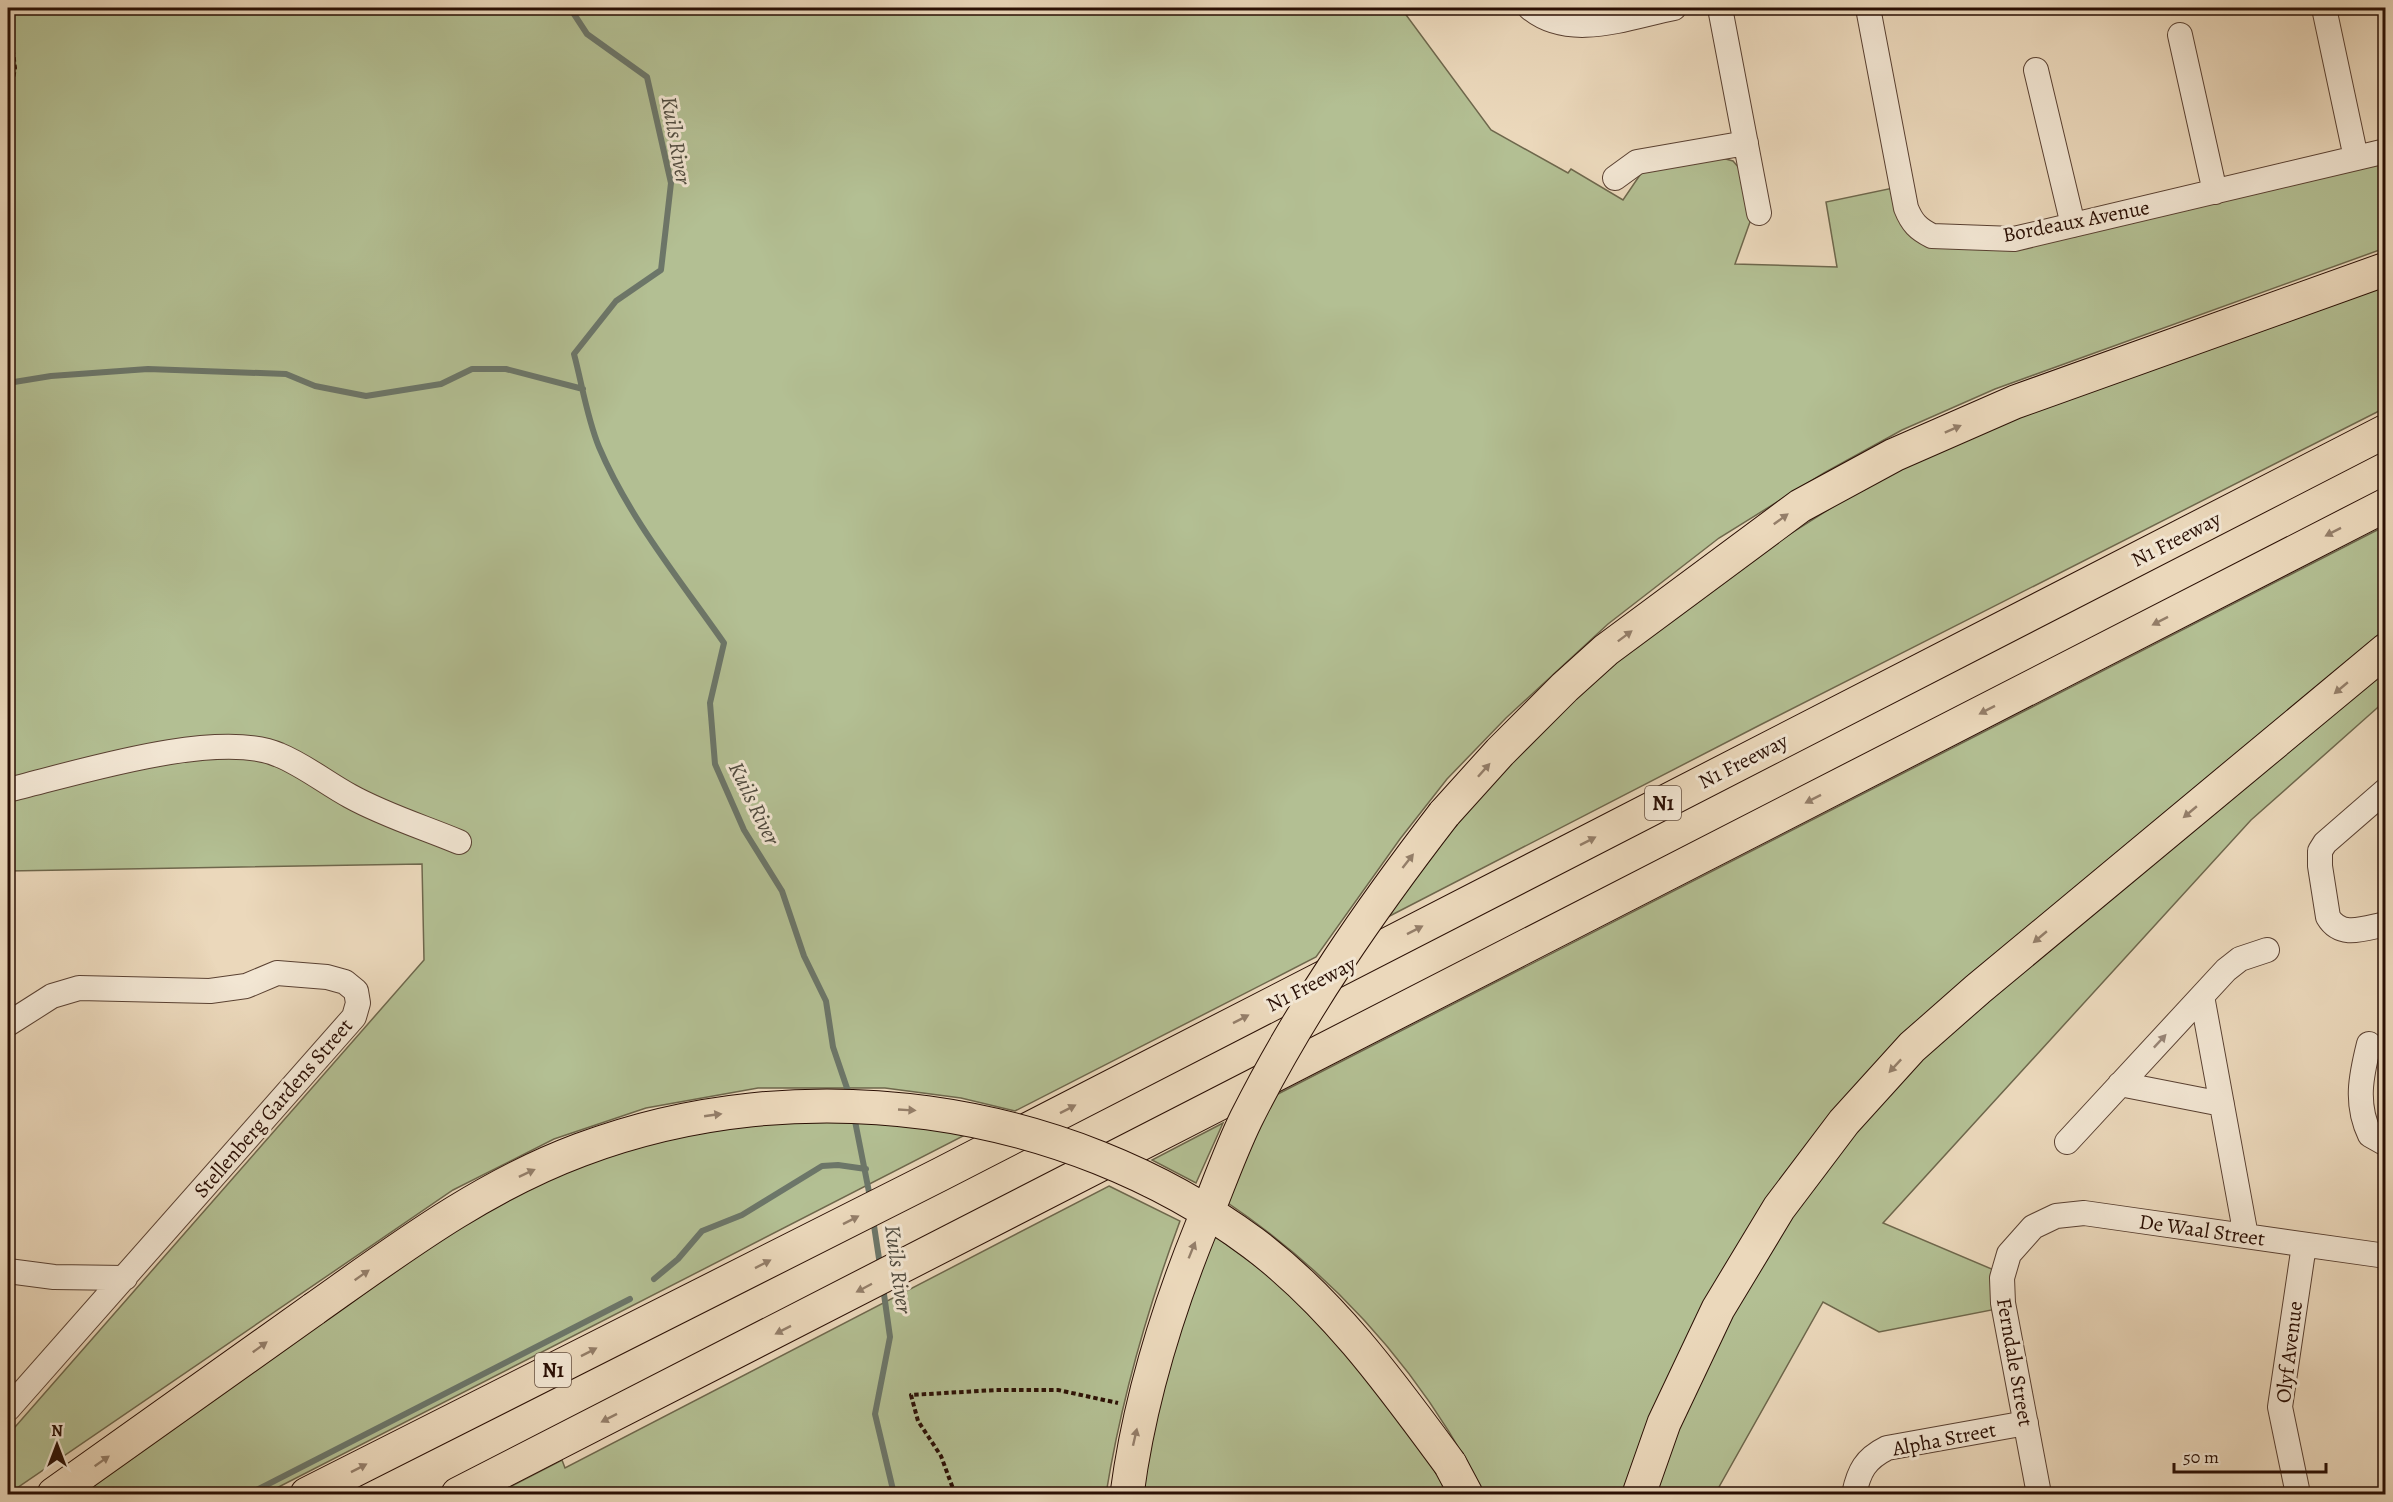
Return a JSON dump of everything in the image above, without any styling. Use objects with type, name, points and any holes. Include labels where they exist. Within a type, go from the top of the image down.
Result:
[{"type":"highway","points":[[1127,1494],[1133,1444],[1177,1288],[1245,1120],[1322,984],[1382,895],[1444,814],[1500,752],[1565,687],[1606,650],[1800,506],[1894,455],[2015,402],[2385,269]]},
{"type":"highway","name":"N1 Freeway","points":[[307,1494],[941,1174],[2385,431]]},
{"type":"highway","points":[[458,1494],[835,1303],[2385,505]]},
{"type":"highway","points":[[1639,1494],[1664,1423],[1718,1309],[1779,1208],[1844,1122],[1912,1047],[1978,989],[2385,650]]},
{"type":"highway","points":[[54,1494],[438,1221],[486,1193],[557,1159],[625,1134],[686,1119],[746,1111],[848,1107],[925,1111],[1002,1126],[1089,1153],[1176,1193],[1253,1244],[1321,1303],[1351,1336],[1450,1464],[1466,1494]]},
{"type":"street","points":[[1530,8],[1545,19],[1578,26],[1674,8]]},
{"type":"street","points":[[1720,8],[1759,213]]},
{"type":"street","name":"Bordeaux Avenue","points":[[1868,8],[1911,220],[1921,230],[1944,238],[2014,238],[2385,151]]},
{"type":"street","points":[[2324,8],[2356,158]]},
{"type":"street","points":[[2180,35],[2215,192]]},
{"type":"street","points":[[2036,70],[2073,225]]},
{"type":"street","points":[[1615,178],[1637,162],[1746,143]]},
{"type":"street","points":[[8,790],[179,751],[220,746],[253,748],[279,755],[352,798],[459,842]]},
{"type":"street","points":[[2385,790],[2325,843],[2319,858],[2328,917],[2331,923],[2337,928],[2352,931],[2385,924]]},
{"type":"street","points":[[2067,1142],[2202,996],[2240,959],[2267,950]]},
{"type":"street","name":"Stellenberg Gardens Street","points":[[8,1024],[52,996],[79,988],[210,991],[246,986],[277,973],[294,973],[345,982],[356,991],[358,1002],[354,1017],[8,1409]]},
{"type":"street","points":[[2202,996],[2246,1236]]},
{"type":"street","points":[[2369,1044],[2359,1086],[2364,1120],[2370,1135],[2385,1143]]},
{"type":"street","points":[[2120,1084],[2222,1104]]},
{"type":"street","name":"De Waal Street","points":[[2024,1235],[2043,1221],[2070,1213],[2385,1256]]},
{"type":"street","name":"Ferndale Street","points":[[2024,1235],[2005,1266],[2002,1291],[2039,1494]]},
{"type":"street","name":"Olyf Avenue","points":[[2298,1494],[2280,1407],[2304,1245]]},
{"type":"street","points":[[8,1271],[54,1277],[125,1278]]},
{"type":"street","name":"Alpha Street","points":[[1854,1494],[1861,1468],[1872,1456],[1887,1448],[2026,1423]]},
{"type":"path","points":[[8,106],[15,68],[10,27],[11,8]]},
{"type":"path","points":[[954,1494],[941,1456],[918,1421],[911,1395],[996,1390],[1058,1390],[1122,1404]]},
{"type":"green space","points":[[8,8],[1401,8],[1491,130],[1568,173],[1571,169],[1623,200],[1642,172],[1722,158],[1733,161],[1740,169],[1750,222],[1735,264],[1837,267],[1826,202],[1893,188],[1932,246],[2385,160],[2385,248],[1995,389],[1902,430],[1824,473],[1719,538],[1608,624],[1506,718],[1447,779],[1400,839],[1316,957],[1015,1111],[961,1098],[885,1088],[758,1088],[646,1108],[554,1139],[453,1190],[8,1494],[8,1435],[424,960],[422,864],[8,871]]},
{"type":"green space","points":[[1552,8],[1607,8],[1575,13]]},
{"type":"green space","points":[[2385,283],[2385,408],[1760,725],[1380,921],[1418,870],[1524,746],[1653,629],[1730,572],[1842,501],[1918,460],[2018,415]]},
{"type":"green space","points":[[2385,526],[2385,637],[1832,1122],[1628,1494],[1484,1494],[1434,1409],[1374,1331],[1304,1262],[1266,1230],[1225,1201],[1274,1096]]},
{"type":"green space","points":[[2385,668],[2385,701],[2251,820],[1883,1223],[2001,1273],[2002,1308],[1879,1332],[1823,1302],[1715,1494],[1654,1494],[1687,1400],[1755,1267],[1872,1108],[1953,1027]]},
{"type":"green space","points":[[858,1119],[969,1133],[265,1494],[77,1494],[472,1218],[531,1187],[593,1160],[636,1146],[691,1133],[746,1125]]},
{"type":"green space","points":[[1223,1123],[1196,1183],[1152,1160]]},
{"type":"green space","points":[[1109,1186],[1180,1221],[1136,1356],[1119,1425],[1106,1494],[496,1494],[562,1460],[565,1468]]},
{"type":"green space","points":[[1212,1234],[1280,1284],[1396,1408],[1450,1494],[1137,1494],[1158,1390]]},
{"type":"waterway","name":"Kuils River","points":[[570,8],[587,34],[647,77],[671,183],[661,270],[616,301],[574,354],[588,413],[599,447],[625,499],[656,548],[724,643],[710,703],[715,764],[744,830],[782,891],[804,956],[826,1001],[833,1047],[850,1097]]},
{"type":"waterway","points":[[8,383],[51,376],[148,369],[286,374],[315,386],[366,396],[441,384],[472,369],[506,369],[583,389]]},
{"type":"waterway","name":"Kuils River","points":[[854,1116],[870,1197]]},
{"type":"waterway","points":[[654,1279],[678,1259],[702,1231],[742,1215],[822,1166],[838,1165],[866,1169]]},
{"type":"waterway","name":"Kuils River","points":[[873,1219],[880,1265]]},
{"type":"waterway","name":"Kuils River","points":[[883,1287],[890,1337],[875,1414],[894,1494]]},
{"type":"waterway","points":[[249,1494],[630,1299]]}]
